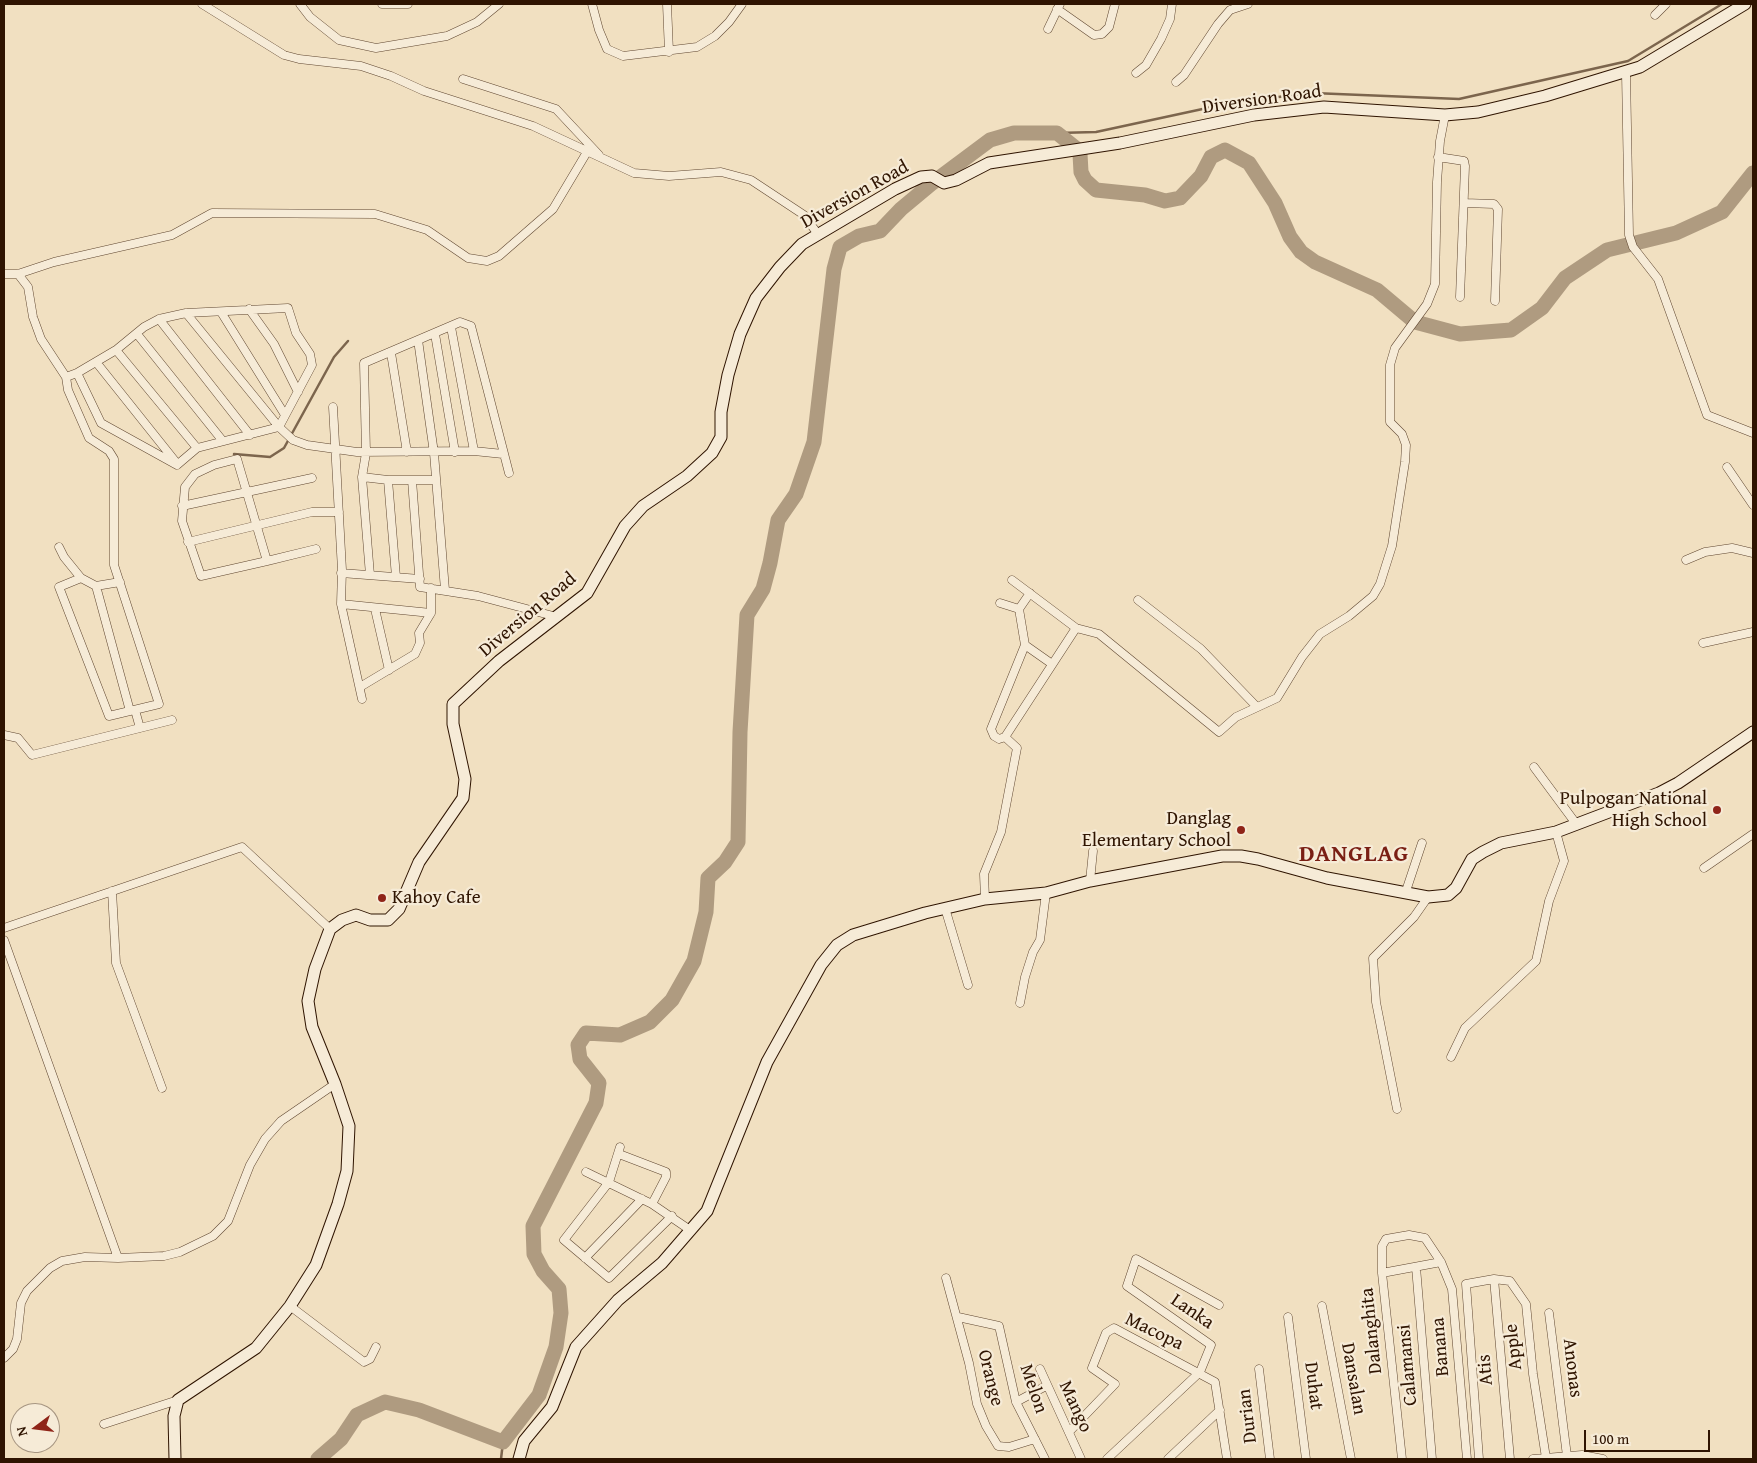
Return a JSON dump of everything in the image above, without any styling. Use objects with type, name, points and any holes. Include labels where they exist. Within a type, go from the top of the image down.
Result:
[{"type":"street","points":[[202,4],[284,55],[299,59],[361,66],[391,76],[424,91],[534,126],[634,173],[669,176],[722,172],[751,180],[804,215],[817,233]]},
{"type":"street","points":[[300,4],[310,17],[339,40],[376,48],[447,36],[476,22],[499,4]]},
{"type":"street","points":[[382,4],[408,4]]},
{"type":"street","points":[[592,4],[599,30],[607,49],[623,56],[669,52],[697,47],[715,36],[729,22],[742,4]]},
{"type":"street","points":[[666,4],[669,52]]},
{"type":"street","points":[[1048,29],[1058,6],[1094,35],[1102,34],[1109,26],[1115,4]]},
{"type":"street","points":[[1136,73],[1146,65],[1161,38],[1170,20],[1172,4]]},
{"type":"street","points":[[1176,82],[1184,75],[1218,24],[1230,10],[1248,4]]},
{"type":"street","points":[[1655,15],[1666,4]]},
{"type":"street","name":"Diversion Road","points":[[330,930],[342,920],[356,915],[370,920],[388,920],[399,909],[419,862],[463,798],[465,779],[453,724],[453,704],[499,661],[587,593],[625,526],[643,506],[688,476],[712,454],[721,437],[721,412],[730,367],[740,334],[756,298],[780,267],[802,244],[817,233],[921,177],[956,180],[989,163],[1120,143],[1254,115],[1324,107],[1445,115],[1478,112],[1545,96],[1626,73],[1640,67],[1744,4]]},
{"type":"street","points":[[1626,73],[1629,235],[1633,247],[1658,279],[1707,415],[1753,433]]},
{"type":"street","points":[[463,79],[556,109],[602,159]]},
{"type":"street","points":[[1012,580],[1076,628],[1099,634],[1219,732],[1236,717],[1256,706],[1277,698],[1302,657],[1320,634],[1363,606],[1373,596],[1380,584],[1398,514],[1406,452],[1402,434],[1390,422],[1390,365],[1395,348],[1412,327],[1432,296],[1435,284],[1438,157],[1445,115]]},
{"type":"street","points":[[4,274],[18,274],[54,262],[172,235],[212,213],[375,214],[427,230],[468,258],[487,260],[499,256],[553,209],[587,152]]},
{"type":"street","points":[[1438,157],[1464,161],[1466,166],[1460,297]]},
{"type":"street","points":[[1465,203],[1494,204],[1498,209],[1495,301]]},
{"type":"street","points":[[18,274],[28,288],[33,317],[41,339],[66,377],[68,390],[89,438],[109,451],[114,459],[114,565],[159,704],[109,716],[59,587],[82,578]]},
{"type":"street","points":[[66,377],[77,373],[116,350],[138,334],[144,327],[160,319],[186,313],[288,308],[296,333],[310,354],[312,365],[279,427],[222,440],[197,448],[178,465]]},
{"type":"street","points":[[249,309],[274,344],[298,392]]},
{"type":"street","points":[[221,312],[286,415]]},
{"type":"street","points":[[186,313],[279,427],[290,437],[306,445],[366,452],[434,453],[474,451],[503,454]]},
{"type":"street","points":[[160,319],[250,435]]},
{"type":"street","points":[[370,576],[362,477],[366,452],[364,364],[460,322],[471,326],[509,473]]},
{"type":"street","points":[[451,327],[474,451]]},
{"type":"street","points":[[138,334],[222,440]]},
{"type":"street","points":[[435,334],[455,452]]},
{"type":"street","points":[[418,340],[434,453],[445,590]]},
{"type":"street","points":[[116,350],[197,448]]},
{"type":"street","points":[[391,353],[407,452]]},
{"type":"street","points":[[96,362],[178,465]]},
{"type":"street","points":[[77,373],[101,423],[178,465]]},
{"type":"street","points":[[334,407],[341,604],[362,699]]},
{"type":"street","points":[[267,561],[237,459],[214,465],[195,474],[185,487],[182,521],[200,576],[267,561],[316,549]]},
{"type":"street","points":[[1727,467],[1753,505]]},
{"type":"street","points":[[362,477],[388,480],[436,480]]},
{"type":"street","points":[[182,506],[312,478]]},
{"type":"street","points":[[388,480],[396,577]]},
{"type":"street","points":[[412,480],[420,587],[445,590],[518,606],[557,617]]},
{"type":"street","points":[[188,542],[312,512],[339,512]]},
{"type":"street","points":[[59,547],[64,557],[82,578],[96,586],[120,582]]},
{"type":"street","points":[[1686,560],[1705,552],[1732,548],[1753,552]]},
{"type":"street","points":[[341,573],[420,580]]},
{"type":"street","points":[[96,586],[132,710],[140,728]]},
{"type":"street","points":[[360,687],[415,654],[420,643],[419,633],[431,613],[431,588]]},
{"type":"street","points":[[1030,593],[1019,609],[1025,645],[991,729],[994,736],[999,739],[1005,736],[1076,628]]},
{"type":"street","points":[[1138,600],[1201,649],[1256,706]]},
{"type":"street","points":[[1000,603],[1019,609]]},
{"type":"street","points":[[341,604],[375,609],[431,613]]},
{"type":"street","points":[[375,609],[389,670]]},
{"type":"street","points":[[1703,643],[1753,632]]},
{"type":"street","points":[[1025,645],[1052,664]]},
{"type":"street","points":[[4,735],[18,738],[32,755],[172,720]]},
{"type":"street","points":[[520,1459],[524,1442],[552,1407],[576,1348],[618,1300],[662,1263],[707,1211],[762,1073],[821,965],[838,945],[853,935],[945,908],[985,899],[1046,892],[1090,881],[1222,856],[1241,856],[1327,878],[1417,894],[1448,895],[1456,888],[1472,859],[1495,846],[1556,832],[1577,825],[1678,783],[1753,732]]},
{"type":"street","points":[[985,899],[984,874],[1001,832],[1017,748],[1005,736]]},
{"type":"street","points":[[1534,767],[1577,825]]},
{"type":"street","points":[[1451,1057],[1465,1028],[1534,965],[1549,901],[1564,861],[1556,832]]},
{"type":"street","points":[[1704,868],[1753,834]]},
{"type":"street","points":[[1397,1110],[1376,1002],[1373,958],[1414,917],[1422,843]]},
{"type":"street","points":[[4,928],[242,847],[330,930],[315,969],[308,1001],[312,1027],[335,1084],[348,1126],[347,1171],[338,1204],[316,1265],[290,1306],[256,1348],[178,1400],[104,1424]]},
{"type":"street","points":[[1090,881],[1093,851]]},
{"type":"street","points":[[112,891],[116,963],[162,1088]]},
{"type":"street","points":[[1020,1003],[1024,977],[1033,952],[1040,940],[1046,892]]},
{"type":"street","points":[[945,908],[968,985]]},
{"type":"street","points":[[4,940],[118,1258]]},
{"type":"street","points":[[4,1358],[17,1340],[21,1303],[27,1292],[50,1268],[62,1261],[85,1257],[118,1258],[172,1254],[197,1245],[213,1236],[228,1220],[250,1165],[265,1138],[281,1121],[335,1084]]},
{"type":"street","points":[[652,1204],[666,1177],[666,1172],[620,1150],[608,1182],[564,1240],[609,1278],[672,1216]]},
{"type":"street","points":[[586,1172],[652,1204],[690,1230]]},
{"type":"street","points":[[585,1258],[642,1199]]},
{"type":"street","name":"Dalanghita","points":[[1402,1459],[1382,1272],[1382,1246],[1386,1239],[1409,1235],[1425,1238]]},
{"type":"street","name":"Banana","points":[[1425,1238],[1441,1262],[1452,1289],[1467,1459]]},
{"type":"street","name":"Lanka","points":[[1107,1459],[1200,1372],[1212,1345],[1127,1286],[1136,1259],[1219,1305]]},
{"type":"street","points":[[1382,1272],[1441,1262]]},
{"type":"street","name":"Calamansi","points":[[1416,1267],[1432,1459]]},
{"type":"street","name":"Orange","points":[[946,1278],[958,1318],[977,1404],[986,1426],[998,1446],[1009,1447],[1035,1439]]},
{"type":"street","points":[[1479,1459],[1466,1284],[1494,1279]]},
{"type":"street","name":"Apple","points":[[1494,1279],[1510,1281],[1526,1304],[1533,1374],[1546,1458]]},
{"type":"street","name":"Atis","points":[[1494,1279],[1510,1459]]},
{"type":"street","points":[[290,1306],[364,1362],[370,1359],[376,1347]]},
{"type":"street","name":"Dansalan","points":[[1322,1306],[1351,1459]]},
{"type":"street","name":"Anonas","points":[[1549,1313],[1567,1456]]},
{"type":"street","name":"Duhat","points":[[1288,1317],[1306,1459]]},
{"type":"street","name":"Melon","points":[[958,1318],[998,1326],[1016,1402],[1045,1459]]},
{"type":"street","name":"Macopa","points":[[1069,1432],[1115,1384],[1092,1368],[1106,1333],[1114,1328],[1200,1372]]},
{"type":"street","name":"Mango","points":[[1040,1369],[1046,1386],[1081,1459]]},
{"type":"street","name":"Durian","points":[[1259,1369],[1270,1459]]},
{"type":"street","points":[[1200,1372],[1215,1382],[1227,1459]]},
{"type":"street","points":[[1016,1402],[1046,1386]]},
{"type":"street","points":[[175,1459],[174,1416],[178,1400]]},
{"type":"street","points":[[1168,1459],[1220,1410]]},
{"type":"street","points":[[1533,1459],[1567,1456],[1598,1457],[1603,1459]]},
{"type":"waterway","points":[[1057,133],[1096,132],[1235,102],[1313,93],[1459,99],[1628,61],[1722,4]]},
{"type":"waterway","points":[[318,1459],[341,1439],[357,1415],[385,1402],[419,1410],[503,1442],[539,1395],[556,1347],[561,1313],[559,1289],[543,1271],[534,1254],[533,1226],[596,1103],[599,1083],[580,1059],[578,1045],[586,1033],[620,1035],[650,1022],[672,1000],[694,961],[706,912],[708,878],[725,862],[738,842],[740,732],[747,615],[763,589],[778,520],[796,494],[814,442],[834,269],[840,247],[859,236],[880,231],[901,209],[931,184],[990,140],[1014,133],[1057,133],[1077,149]]},
{"type":"waterway","points":[[1080,154],[1081,172],[1085,180],[1096,190],[1145,195],[1165,201],[1180,198],[1201,176],[1211,157],[1225,150],[1249,163],[1275,203],[1290,237],[1301,252],[1315,262],[1377,290],[1415,322],[1460,334],[1511,330],[1542,308],[1565,278],[1607,250],[1676,233],[1722,212],[1753,173]]},
{"type":"waterway","points":[[234,454],[270,457],[284,448],[334,357],[348,341]]},
{"type":"waterway","points":[[501,1459],[503,1442]]},
{"type":"place","name":"Pulpogan National High School","points":[[1717,810]]},
{"type":"place","name":"Danglag Elementary School","points":[[1241,830]]},
{"type":"place","name":"Kahoy Cafe","points":[[382,898]]},
{"type":"district","name":"DANGLAG","points":[[1354,855]]}]
